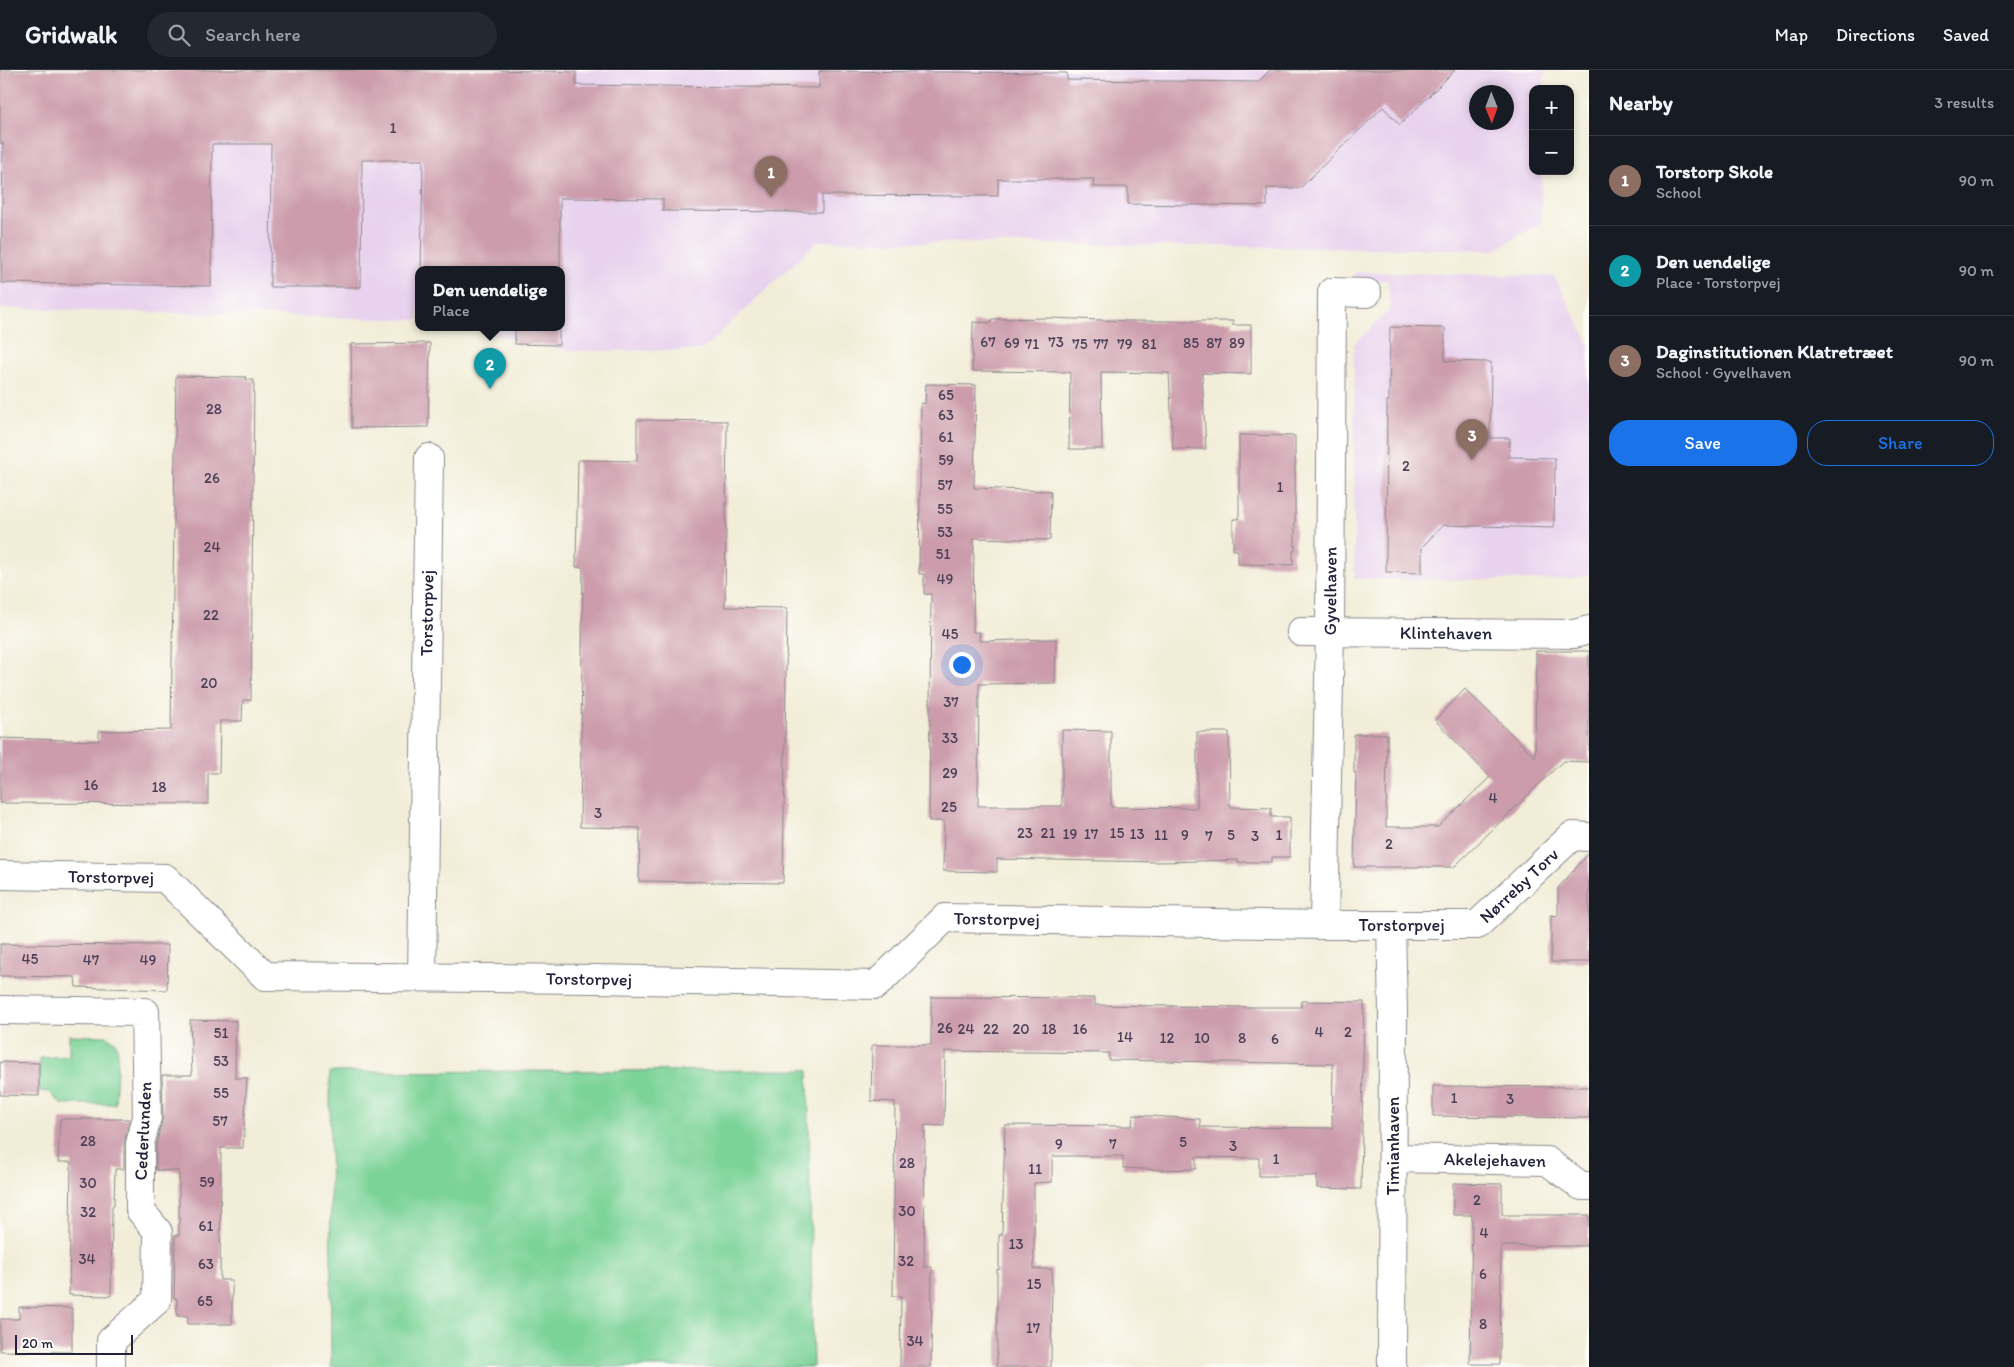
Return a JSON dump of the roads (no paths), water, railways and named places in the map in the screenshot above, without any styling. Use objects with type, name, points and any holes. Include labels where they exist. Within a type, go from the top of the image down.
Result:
[{"type":"street","name":"Gyvelhaven","points":[[1324,925],[1330,632],[1332,292],[1367,293]]},
{"type":"street","name":"Torstorpvej","points":[[422,977],[428,458]]},
{"type":"street","name":"Klintehaven","points":[[1301,632],[1574,634],[1589,630]]},
{"type":"street","name":"Nørreby Torv","points":[[1477,925],[1572,836],[1589,836]]},
{"type":"street","name":"Torstorpvej","points":[[0,875],[165,878],[265,976],[321,978],[422,977],[876,985],[945,918],[1324,925],[1477,925]]},
{"type":"street","name":"Timianhaven","points":[[1391,925],[1392,1367]]},
{"type":"street","name":"Cederlunden","points":[[0,1010],[145,1012],[147,1117],[140,1144],[140,1210],[158,1232],[157,1300],[111,1341],[111,1367]]},
{"type":"street","name":"Akelejehaven","points":[[1393,1158],[1547,1161],[1581,1186],[1589,1186]]},
{"type":"place","name":"Torstorp Skole","points":[[771,197]]},
{"type":"place","name":"Den uendelige","points":[[490,389]]},
{"type":"place","name":"Daginstitutionen Klatretræet","points":[[1472,460]]}]
